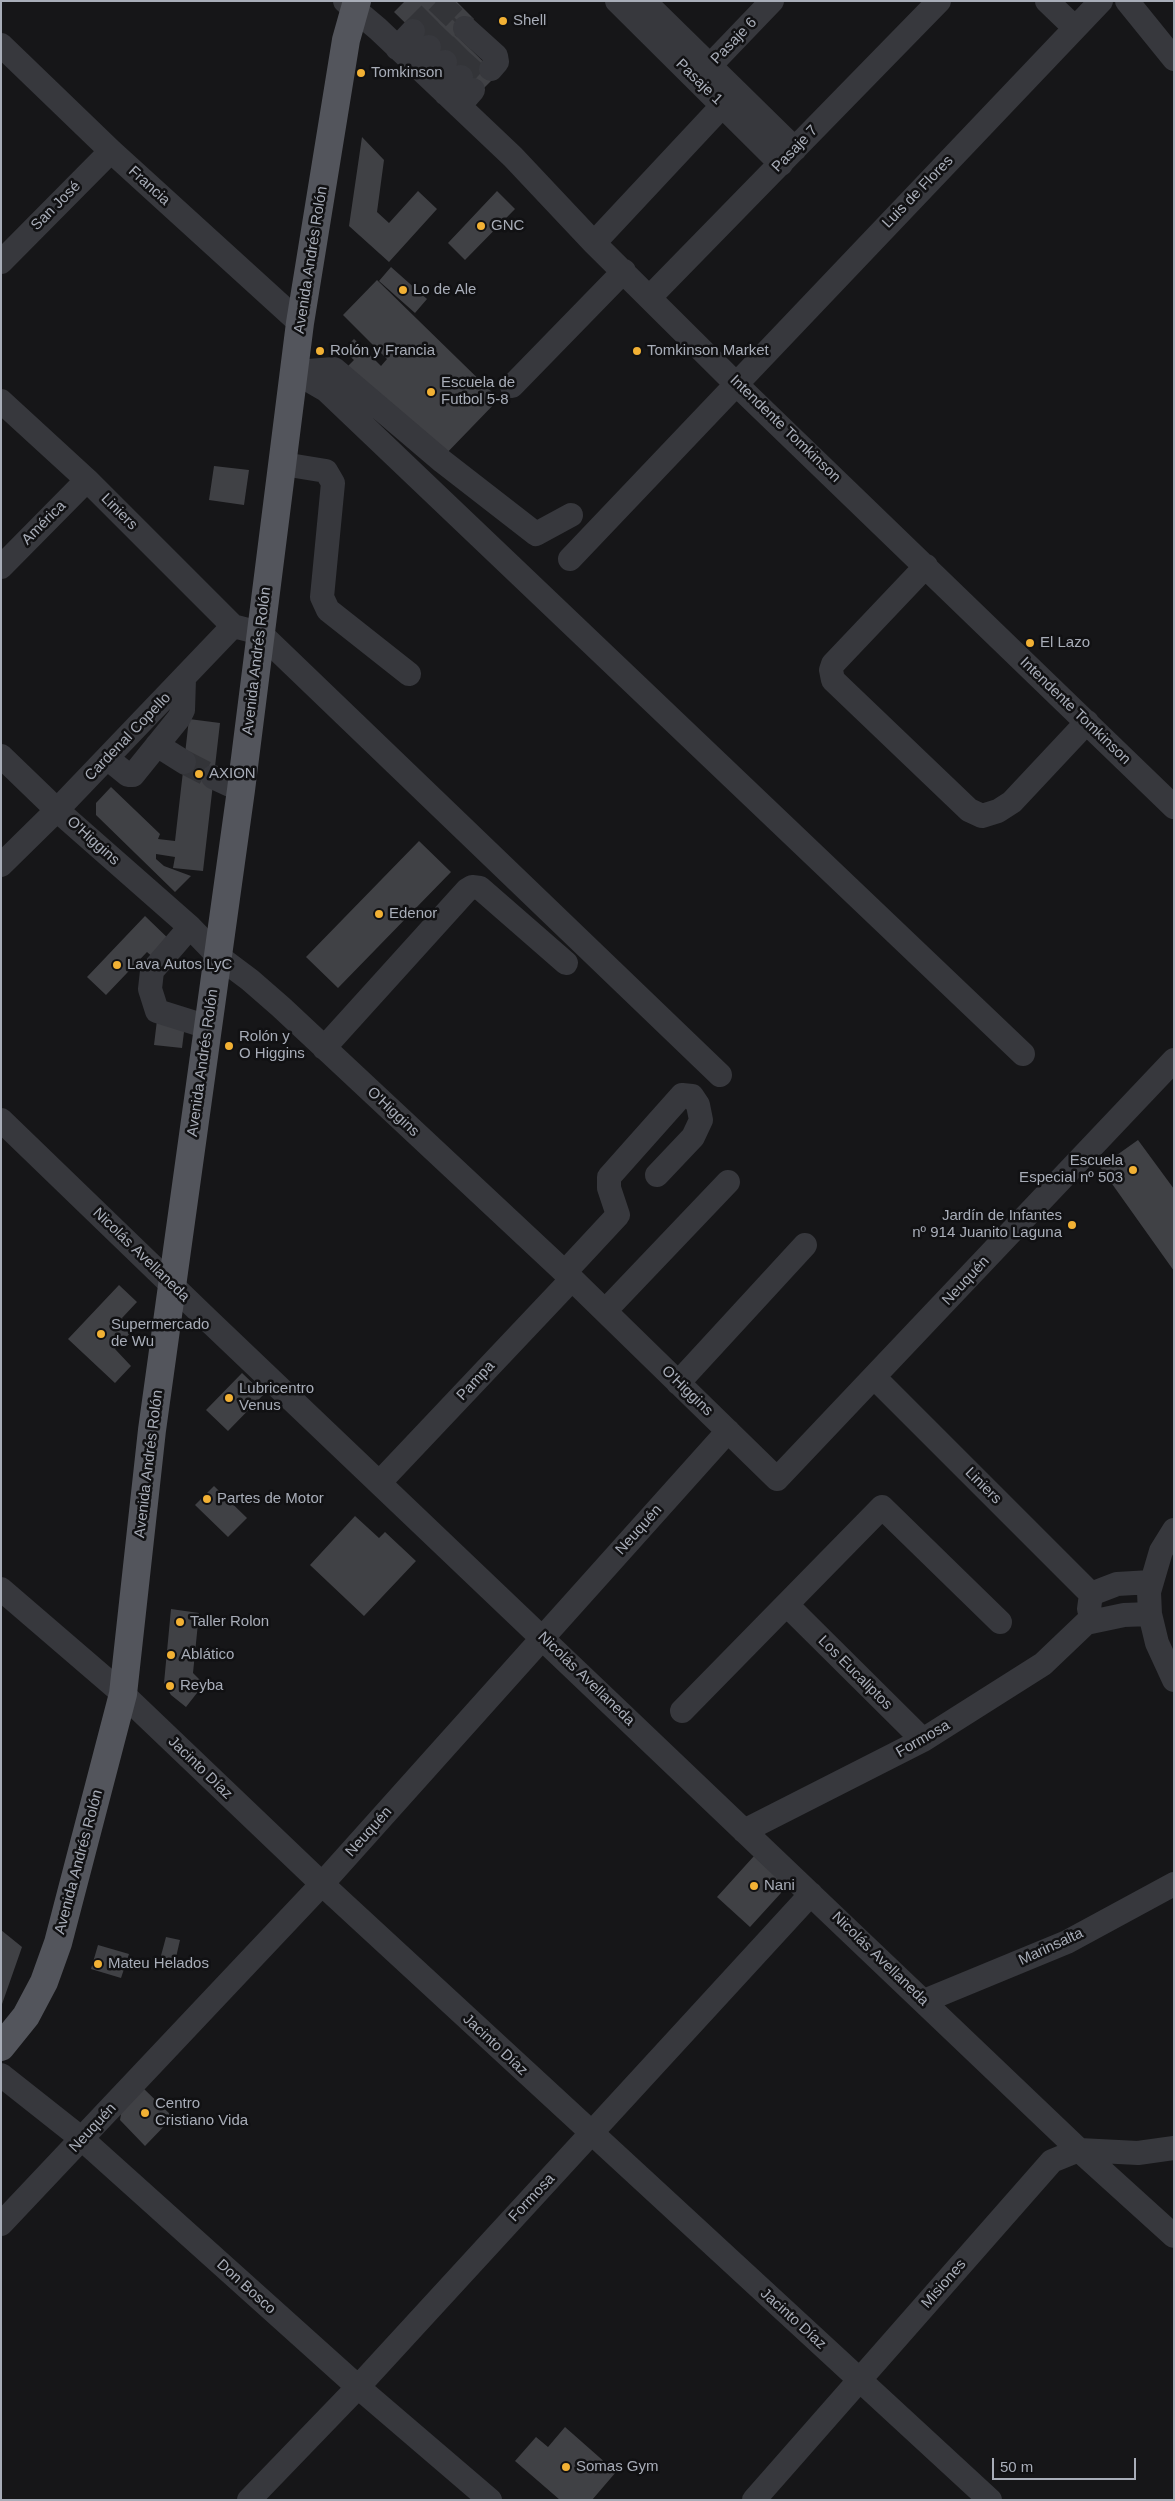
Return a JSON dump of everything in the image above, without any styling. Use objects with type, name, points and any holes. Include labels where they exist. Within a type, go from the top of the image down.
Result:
[{"type":"main road","name":"Avenida Andrés Rolón","points":[[1,2047],[26,2016],[44,1982],[58,1943],[123,1694],[152,1430],[241,790],[300,323],[351,3]]},
{"type":"street","name":"Pasaje 1","points":[[617,1],[704,73],[788,156]]},
{"type":"street","name":"Pasaje 1","points":[[644,1],[704,73],[723,105],[788,156]]},
{"type":"street","name":"Pasaje 6","points":[[704,73],[772,1]]},
{"type":"street","name":"Pasaje 7","points":[[650,297],[939,1]]},
{"type":"street","points":[[1047,1],[1075,28]]},
{"type":"street","name":"Luis de Flores","points":[[570,559],[735,382],[1101,1]]},
{"type":"street","points":[[1127,1],[1174,58]]},
{"type":"street","name":"Intendente Tomkinson","points":[[351,3],[437,69],[513,157],[594,242],[735,382],[1087,722],[1169,794]]},
{"type":"street","name":"Francia","points":[[1,45],[111,151],[300,323]]},
{"type":"street","points":[[594,242],[723,105]]},
{"type":"street","name":"San José","points":[[1,262],[111,151]]},
{"type":"street","points":[[512,386],[624,271]]},
{"type":"street","points":[[295,372],[334,369],[442,461],[536,534],[571,515]]},
{"type":"street","points":[[295,372],[326,390],[1023,1054]]},
{"type":"street","name":"Liniers","points":[[1,401],[87,480],[233,626]]},
{"type":"street","points":[[283,464],[326,471],[333,483],[322,597],[328,610],[409,674]]},
{"type":"street","name":"América","points":[[1,567],[87,480]]},
{"type":"street","points":[[926,566],[833,664],[831,670],[834,680],[969,810],[982,816],[998,811],[1012,802],[1087,722]]},
{"type":"street","points":[[233,626],[260,633],[720,1075]]},
{"type":"street","name":"Cardenal Copello","points":[[1,865],[58,810],[233,626]]},
{"type":"street","points":[[107,758],[128,775],[133,774],[179,718],[183,710],[184,679]]},
{"type":"street","points":[[157,745],[184,762]]},
{"type":"street","name":"O'Higgins","points":[[1,756],[58,810],[190,927],[218,956],[250,980],[324,1048],[605,1311],[777,1479]]},
{"type":"street","points":[[213,777],[241,790]]},
{"type":"street","points":[[324,1048],[467,890],[472,887],[480,888],[566,963]]},
{"type":"street","points":[[190,927],[152,971],[150,988],[157,1011],[208,1027]]},
{"type":"street","name":"Neuquén","points":[[777,1479],[875,1378],[1174,1060]]},
{"type":"street","name":"Pampa","points":[[380,1482],[568,1276],[618,1216],[609,1188],[609,1177],[682,1095],[692,1096],[698,1105],[701,1120],[694,1137],[657,1175]]},
{"type":"street","name":"Nicolás Avellaneda","points":[[1,1120],[1079,2150],[1174,2236]]},
{"type":"street","points":[[605,1311],[728,1182]]},
{"type":"street","points":[[678,1383],[805,1245]]},
{"type":"street","name":"Liniers","points":[[875,1378],[1091,1594]]},
{"type":"street","name":"Neuquén","points":[[1,2224],[322,1884],[728,1431]]},
{"type":"street","points":[[682,1711],[882,1508],[1000,1622]]},
{"type":"street","points":[[1174,1530],[1161,1551],[1150,1582],[1149,1592],[1150,1614],[1157,1643],[1174,1680]]},
{"type":"street","points":[[1150,1582],[1117,1584],[1091,1594],[1086,1623],[1124,1615],[1150,1614]]},
{"type":"street","name":"Jacinto Díaz","points":[[1,1589],[123,1694],[322,1884],[990,2500]]},
{"type":"street","name":"Los Eucaliptos","points":[[787,1605],[924,1740]]},
{"type":"street","name":"Formosa","points":[[744,1831],[924,1740],[1043,1664],[1086,1623]]},
{"type":"street","name":"Marinsalta","points":[[924,2001],[1066,1942],[1174,1884]]},
{"type":"street","name":"Formosa","points":[[249,2500],[358,2388],[811,1894]]},
{"type":"street","name":"Don Bosco","points":[[1,2075],[82,2139],[358,2388],[490,2500]]},
{"type":"street","name":"Misiones","points":[[754,2500],[1052,2161],[1079,2150],[1138,2153],[1174,2148]]},
{"type":"building","points":[[405,1],[456,1],[474,19],[457,36],[497,75],[478,94],[394,12]]},
{"type":"building","points":[[362,137],[384,160],[377,212],[389,223],[418,191],[437,209],[389,262],[349,226]]},
{"type":"building","name":"GNC","points":[[497,191],[515,209],[465,260],[448,243]]},
{"type":"building","name":"Lo de Ale","points":[[391,267],[427,299],[415,313],[379,281]]},
{"type":"building","name":"Escuela de Futbol 5-8","points":[[377,280],[499,399],[441,459],[342,372],[354,360],[343,350],[354,339],[381,366],[387,359],[343,315]]},
{"type":"building","points":[[214,466],[249,470],[244,505],[209,500]]},
{"type":"building","points":[[189,719],[220,723],[203,871],[173,868],[175,857],[156,854],[156,859],[164,866],[191,876],[175,892],[96,815],[96,803],[111,787],[160,834],[158,839],[175,841]]},
{"type":"building","name":"Edenor","points":[[419,841],[451,872],[338,988],[306,957]]},
{"type":"building","name":"Lava Autos LyC","points":[[145,916],[174,944],[157,961],[147,952],[106,995],[87,977]]},
{"type":"building","points":[[157,1020],[185,1024],[182,1048],[154,1045]]},
{"type":"building","points":[[1138,1140],[1174,1189],[1174,1271],[1100,1167]]},
{"type":"building","name":"Supermercado de Wu","points":[[119,1285],[137,1302],[122,1318],[134,1329],[115,1349],[131,1366],[115,1383],[68,1339]]},
{"type":"building","points":[[242,1373],[264,1394],[228,1431],[206,1410]]},
{"type":"building","points":[[214,1486],[247,1518],[228,1537],[195,1505]]},
{"type":"building","points":[[355,1516],[379,1538],[385,1532],[416,1561],[364,1616],[310,1565]]},
{"type":"building","points":[[171,1609],[199,1613],[193,1673],[204,1684],[186,1707],[171,1695],[164,1683]]},
{"type":"building","name":"Nani","points":[[754,1856],[779,1879],[781,1893],[750,1927],[717,1897]]},
{"type":"building","points":[[1,1930],[22,1947],[1,2007]]},
{"type":"building","points":[[166,1937],[180,1940],[174,1966],[159,1963]]},
{"type":"building","points":[[98,1945],[129,1954],[121,1978],[91,1969]]},
{"type":"building","name":"Centro Cristiano Vida","points":[[143,2088],[173,2117],[145,2146],[120,2120],[122,2109]]},
{"type":"building","name":"Somas Gym","points":[[565,2427],[616,2472],[592,2500],[560,2500],[515,2461],[536,2437],[548,2447]]},
{"type":"tunnel","points":[[437,1],[465,28]]},
{"type":"tunnel","points":[[413,31],[440,4]]},
{"type":"tunnel","points":[[429,47],[456,19]]},
{"type":"tunnel","points":[[445,62],[464,43]]},
{"type":"tunnel","points":[[461,77],[479,57]]},
{"type":"tunnel","points":[[184,762],[213,777]]},
{"type":"place","name":"Shell","points":[[503,21]]},
{"type":"place","name":"Tomkinson","points":[[361,73]]},
{"type":"place","name":"GNC","points":[[481,226]]},
{"type":"place","name":"Lo de Ale","points":[[403,290]]},
{"type":"place","name":"Rolón y Francia","points":[[320,351]]},
{"type":"place","name":"Tomkinson Market","points":[[637,351]]},
{"type":"place","name":"Escuela de Futbol 5-8","points":[[431,392]]},
{"type":"place","name":"El Lazo","points":[[1030,643]]},
{"type":"place","name":"AXION","points":[[199,774]]},
{"type":"place","name":"Edenor","points":[[379,914]]},
{"type":"place","name":"Lava Autos LyC","points":[[117,965]]},
{"type":"place","name":"Rolón y O Higgins","points":[[229,1046]]},
{"type":"place","name":"Escuela Especial nº 503","points":[[1133,1170]]},
{"type":"place","name":"Jardín de Infantes nº 914 Juanito Laguna","points":[[1072,1225]]},
{"type":"place","name":"Supermercado de Wu","points":[[101,1334]]},
{"type":"place","name":"Lubricentro Venus","points":[[229,1398]]},
{"type":"place","name":"Partes de Motor","points":[[207,1499]]},
{"type":"place","name":"Taller Rolon","points":[[180,1622]]},
{"type":"place","name":"Ablático","points":[[171,1655]]},
{"type":"place","name":"Reyba","points":[[170,1686]]},
{"type":"place","name":"Nani","points":[[754,1886]]},
{"type":"place","name":"Mateu Helados","points":[[98,1964]]},
{"type":"place","name":"Centro Cristiano Vida","points":[[145,2113]]},
{"type":"place","name":"Somas Gym","points":[[566,2467]]}]
